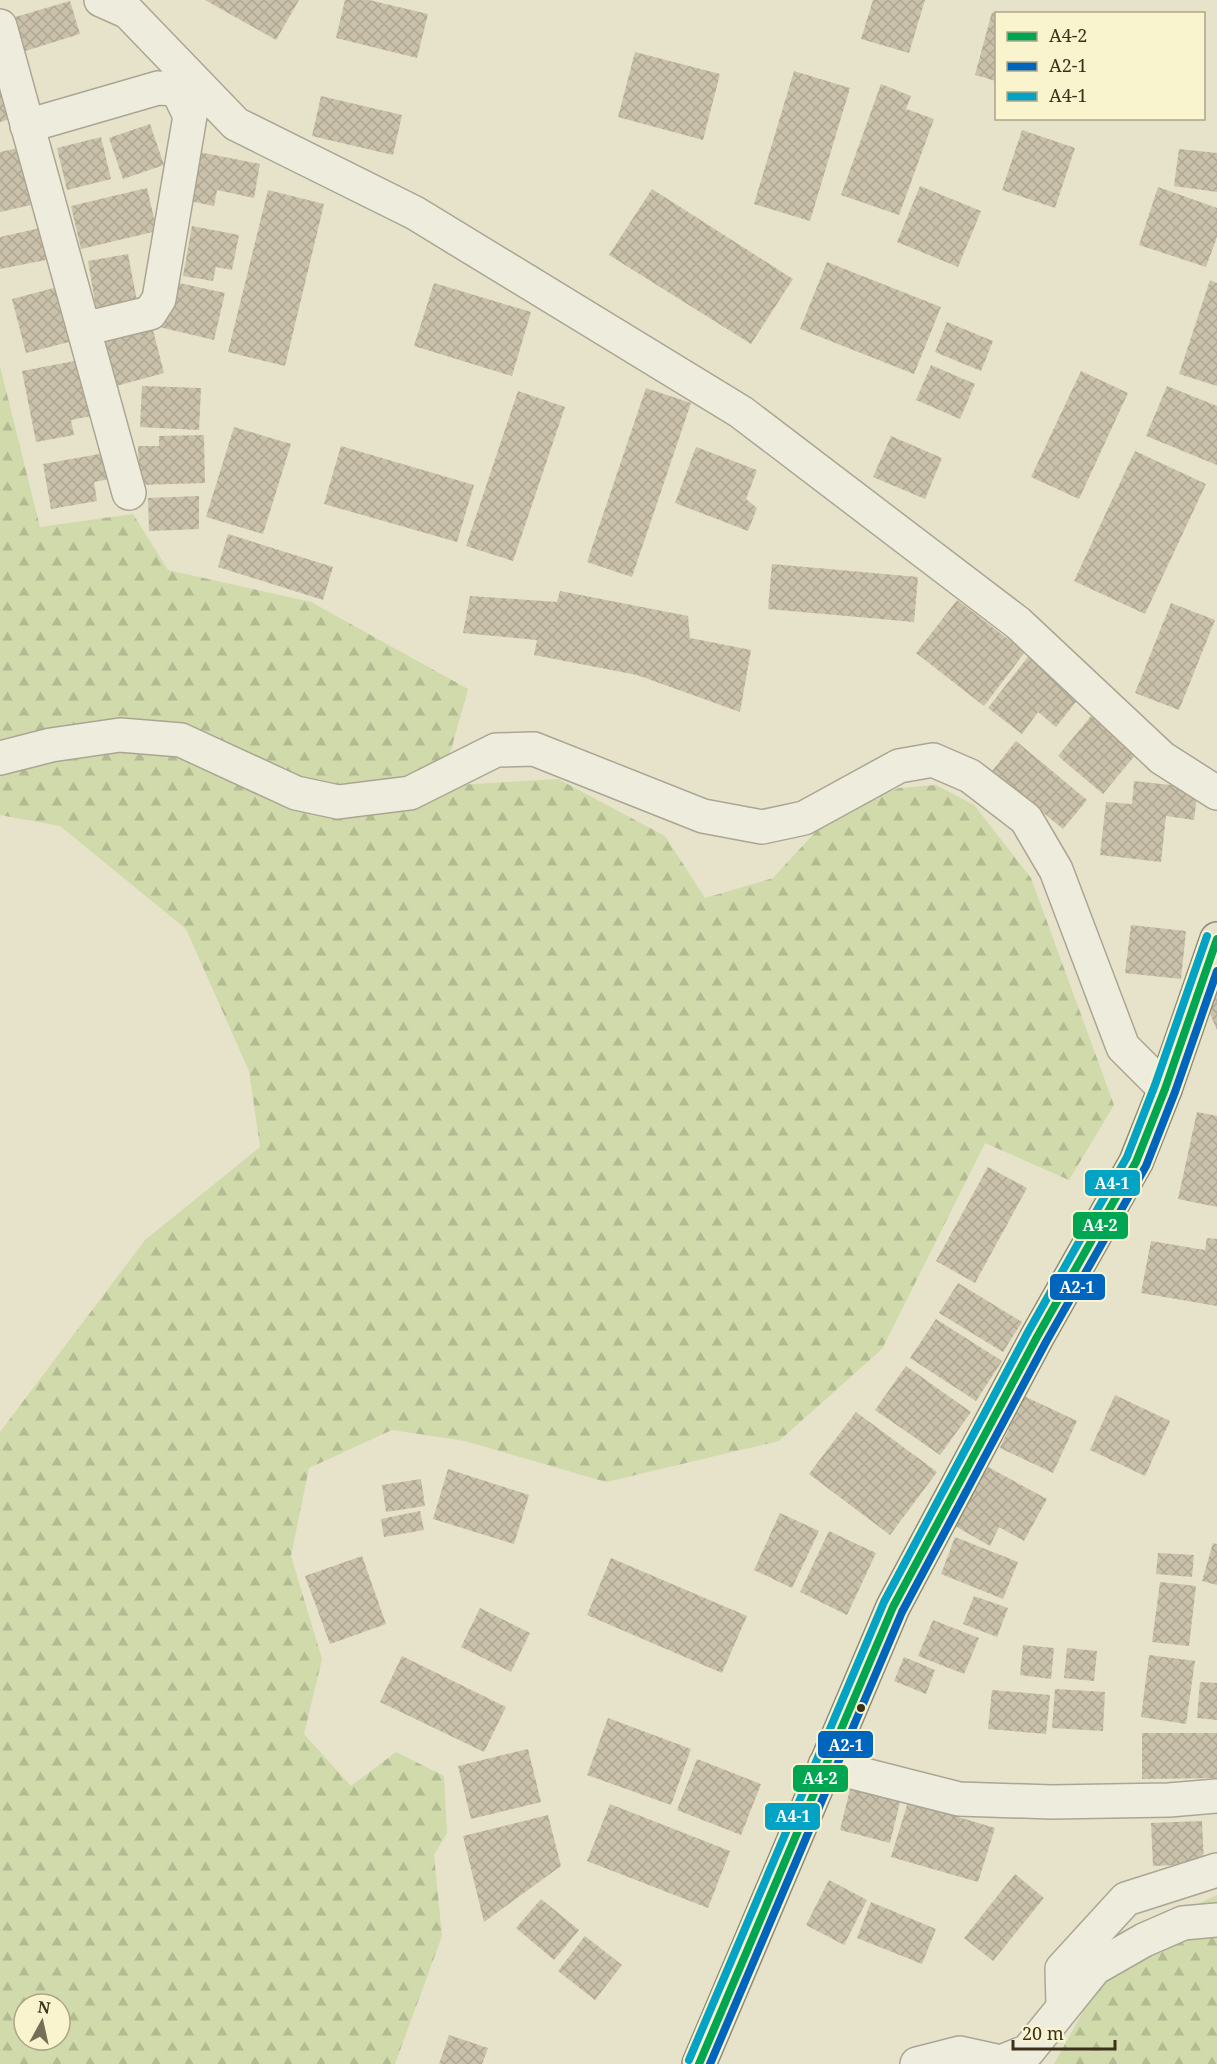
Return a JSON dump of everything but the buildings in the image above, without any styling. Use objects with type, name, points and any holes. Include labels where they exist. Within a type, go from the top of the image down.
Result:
[{"type":"main road","points":[[699,2064],[893,1607],[1037,1337],[1136,1162],[1165,1089],[1217,939]]},
{"type":"street","points":[[118,4],[183,82],[236,124],[415,213],[741,412],[1018,623],[1162,758],[1217,793]]},
{"type":"street","points":[[0,26],[129,493]]},
{"type":"street","points":[[27,126],[183,82]]},
{"type":"street","points":[[84,329],[150,313],[159,299],[190,116],[183,82]]},
{"type":"street","points":[[0,758],[51,745],[120,735],[181,740],[296,793],[338,802],[410,793],[496,750],[534,749],[703,816],[762,827],[804,818],[899,766],[933,760],[970,776],[1026,819],[1056,870],[1123,1047],[1165,1089]]},
{"type":"street","points":[[825,1765],[959,1799],[1076,1801],[1217,1796]]},
{"type":"street","points":[[1063,2005],[1062,1969],[1126,1899],[1217,1870]]},
{"type":"street","points":[[916,2064],[960,2053],[1001,2062],[1028,2051],[1095,1968],[1144,1940],[1183,1923],[1217,1920]]},
{"type":"green space","points":[[0,366],[40,527],[133,514],[168,570],[311,602],[468,689],[441,786],[558,779],[665,836],[705,898],[773,878],[830,816],[899,788],[936,785],[974,805],[1031,878],[1114,1105],[1069,1180],[985,1143],[882,1349],[779,1441],[606,1482],[465,1441],[392,1430],[309,1468],[291,1556],[322,1659],[304,1734],[351,1786],[396,1752],[444,1776],[447,1833],[434,1855],[442,1936],[395,2064],[0,2064],[0,1432],[145,1240],[260,1147],[249,1071],[186,929],[60,826],[0,815]]},
{"type":"green space","points":[[1217,1895],[1217,2064],[1054,2064],[1104,1974],[1170,1917]]},
{"type":"transit line","name":"A4-1","points":[[689,2060],[884,1602],[1028,1332],[1127,1157],[1155,1085],[1207,936]]},
{"type":"transit line","name":"A4-2","points":[[699,2064],[893,1607],[1037,1337],[1136,1162],[1165,1089],[1217,939]]},
{"type":"transit line","name":"A2-1","points":[[710,2064],[902,1612],[1046,1342],[1146,1166],[1175,1092],[1217,971]]}]
